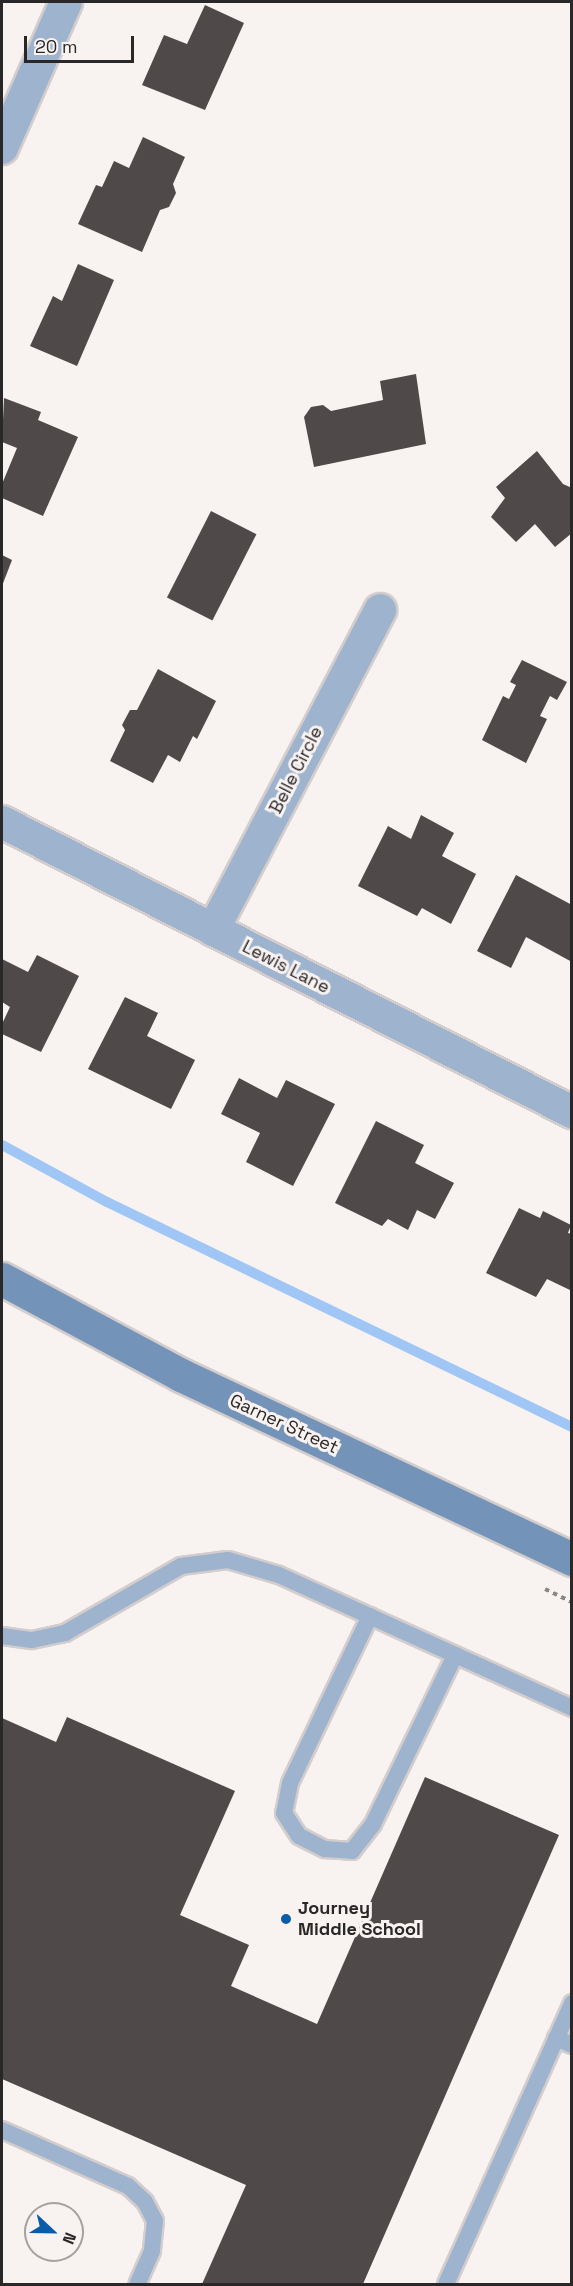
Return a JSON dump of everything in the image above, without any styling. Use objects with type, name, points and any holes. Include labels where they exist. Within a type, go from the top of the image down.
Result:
[{"type":"street","points":[[2,148],[66,2]]},
{"type":"street","name":"Belle Circle","points":[[213,930],[380,610]]},
{"type":"street","name":"Lewis Lane","points":[[2,822],[572,1112]]},
{"type":"street","name":"Garner Street","points":[[2,1279],[181,1375],[572,1559]]},
{"type":"lane","points":[[2,1636],[32,1640],[66,1633],[181,1566],[228,1560],[279,1575],[572,1708]]},
{"type":"lane","points":[[370,1616],[290,1783],[284,1813],[298,1836],[325,1849],[352,1851],[373,1824],[455,1655]]},
{"type":"lane","points":[[446,2284],[564,2042],[572,2003]]},
{"type":"lane","points":[[2,2130],[128,2186],[145,2202],[155,2221],[152,2251],[137,2284]]},
{"type":"building","points":[[205,5],[244,23],[205,110],[142,85],[164,35],[187,44]]},
{"type":"building","points":[[143,137],[185,157],[173,184],[176,193],[169,207],[160,210],[142,252],[78,224],[96,185],[102,187],[114,161],[129,168]]},
{"type":"building","points":[[78,264],[114,280],[77,366],[30,346],[53,296],[62,301]]},
{"type":"building","points":[[416,374],[426,444],[314,467],[304,417],[311,407],[323,405],[331,411],[383,400],[380,381]]},
{"type":"building","points":[[4,398],[41,412],[38,420],[78,437],[43,516],[2,498],[2,484],[17,448],[2,442]]},
{"type":"building","points":[[537,451],[563,484],[572,488],[572,533],[555,547],[535,524],[516,542],[491,517],[505,498],[496,487]]},
{"type":"building","points":[[211,511],[256,534],[212,621],[167,597]]},
{"type":"building","points":[[2,555],[12,560],[2,586]]},
{"type":"building","points":[[522,660],[567,682],[557,700],[550,696],[540,716],[547,719],[526,763],[482,740],[503,696],[509,699],[516,685],[510,682]]},
{"type":"building","points":[[158,669],[216,701],[197,739],[193,736],[180,762],[168,755],[153,783],[110,761],[125,730],[122,725],[130,710],[137,710]]},
{"type":"building","points":[[421,815],[454,833],[442,856],[476,874],[451,924],[422,908],[417,916],[358,886],[388,826],[411,839]]},
{"type":"building","points":[[516,875],[572,905],[572,962],[526,937],[511,968],[477,951]]},
{"type":"building","points":[[37,955],[79,976],[41,1052],[2,1034],[2,1024],[10,1007],[2,1002],[2,959],[28,972]]},
{"type":"building","points":[[125,997],[158,1013],[147,1036],[195,1060],[171,1109],[88,1069]]},
{"type":"building","points":[[239,1078],[277,1098],[286,1080],[335,1104],[293,1186],[246,1162],[260,1133],[221,1114]]},
{"type":"building","points":[[376,1121],[424,1145],[415,1163],[454,1183],[435,1219],[417,1210],[408,1230],[388,1219],[382,1226],[335,1203]]},
{"type":"building","points":[[519,1208],[540,1218],[543,1211],[571,1225],[568,1233],[572,1234],[572,1291],[547,1279],[536,1297],[486,1273]]},
{"type":"building","name":"Journey Middle School","points":[[67,1717],[235,1791],[180,1915],[249,1945],[231,1986],[317,2024],[425,1777],[559,1835],[363,2284],[202,2284],[246,2185],[2,2079],[2,1718],[56,1742]]},
{"type":"waterway","points":[[2,1145],[107,1202],[572,1427]]},
{"type":"place","name":"Journey Middle School","points":[[286,1919]]}]
